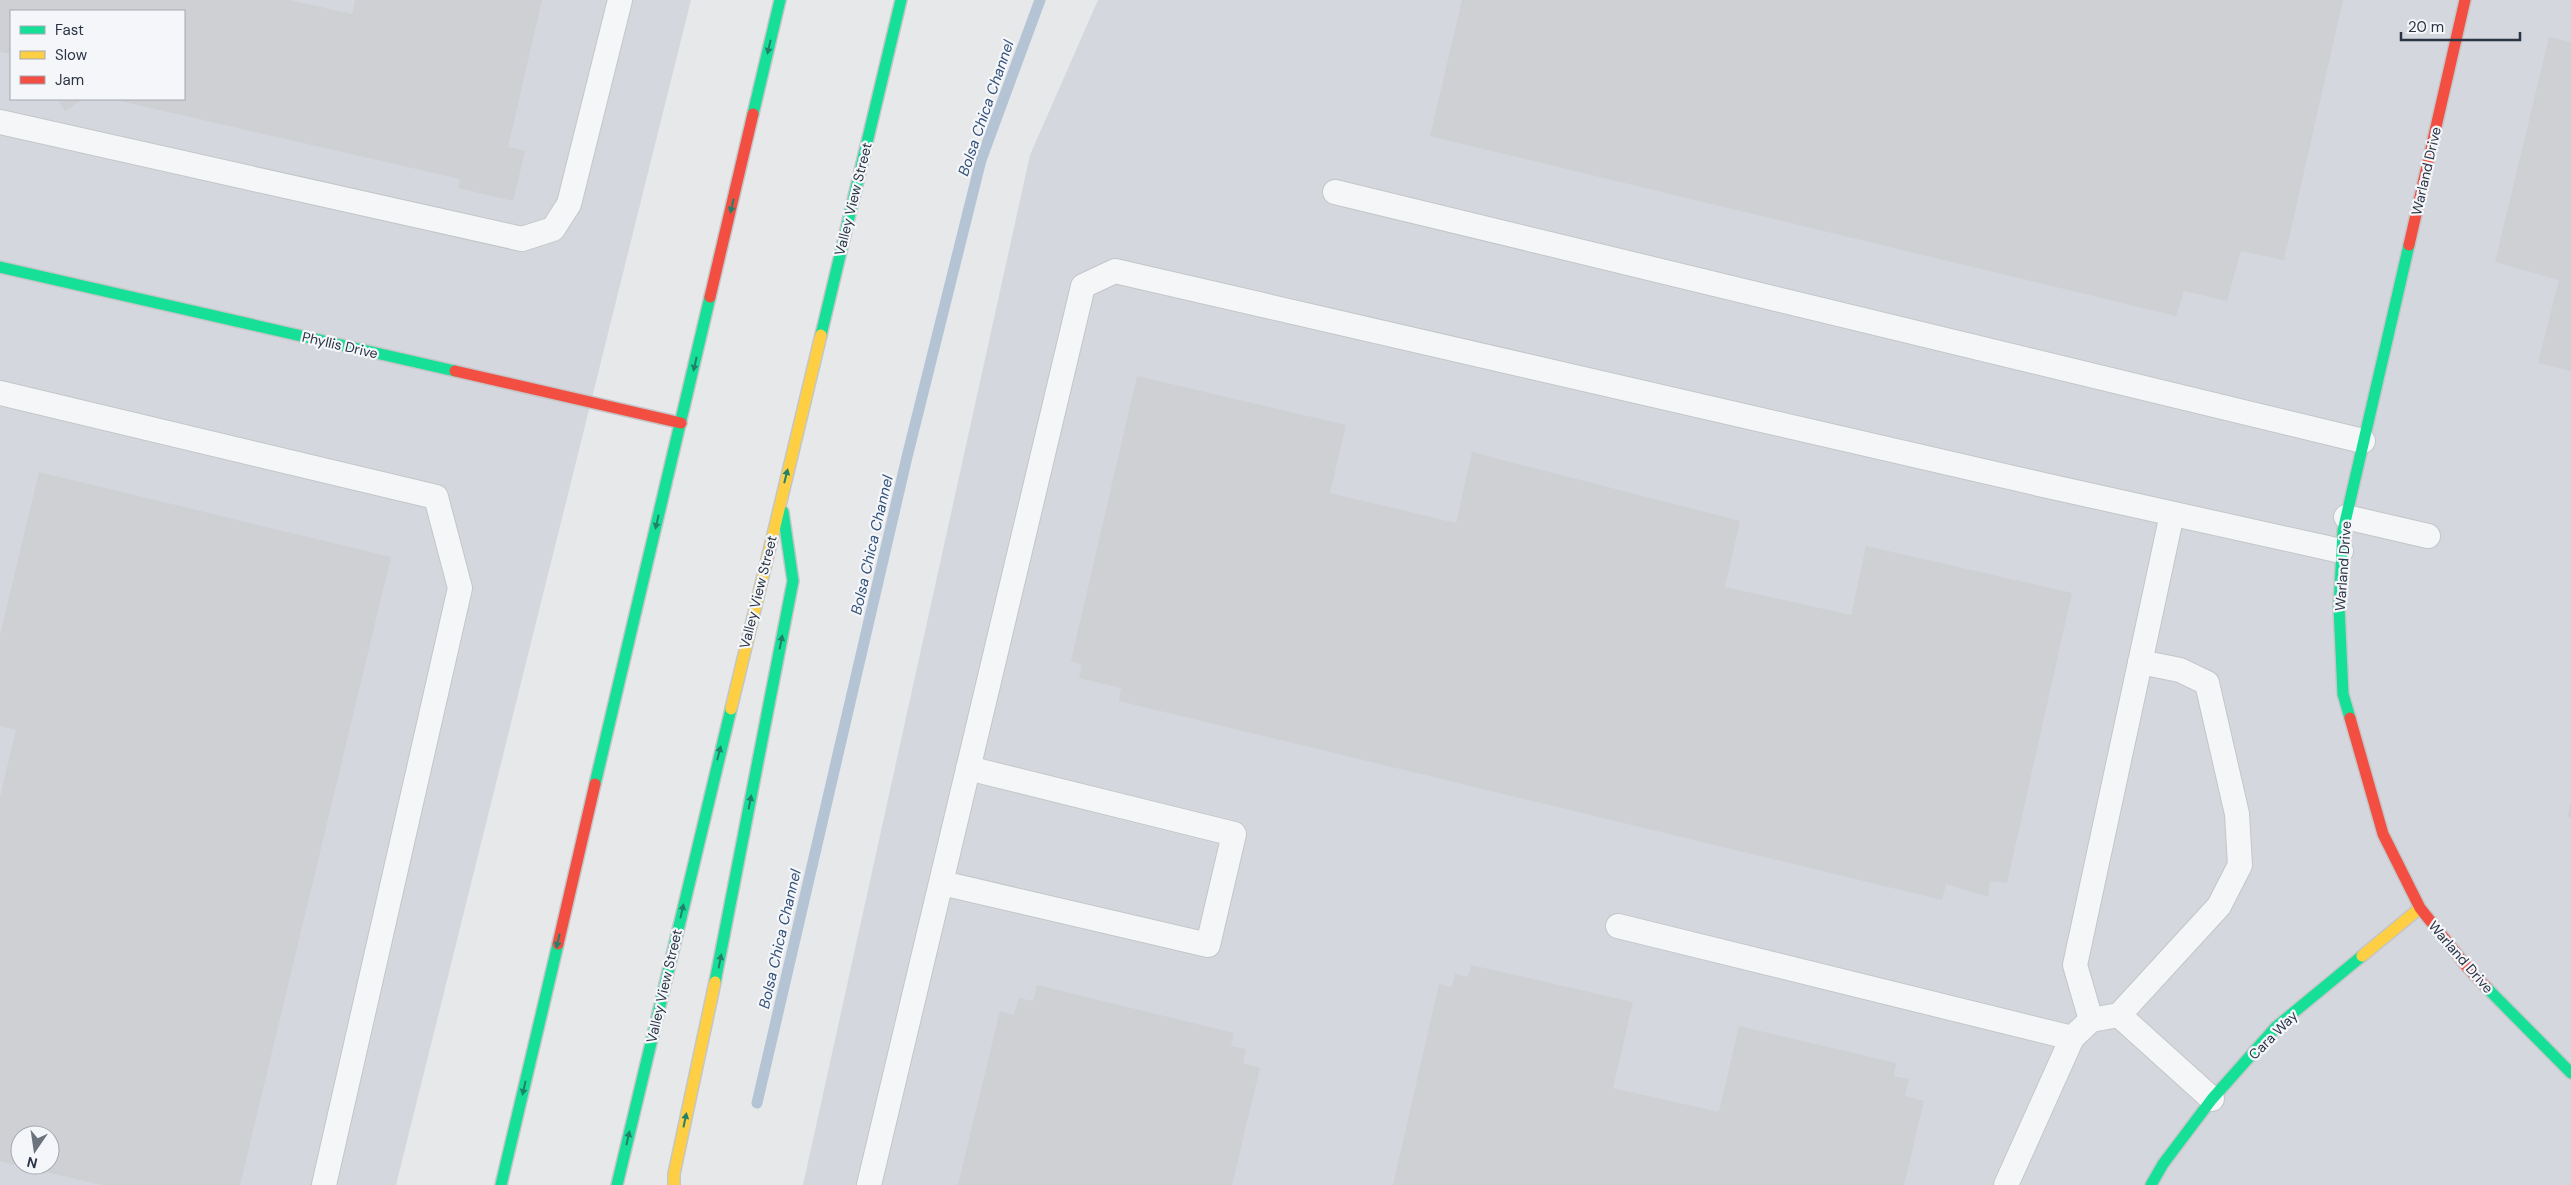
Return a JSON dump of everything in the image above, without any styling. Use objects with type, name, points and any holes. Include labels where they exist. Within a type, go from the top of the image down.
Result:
[{"type":"main road","points":[[501,1185],[780,0]]},
{"type":"main road","name":"Valley View Street","points":[[617,1185],[901,0]]},
{"type":"main road","name":"Warland Drive","points":[[2465,0],[2346,517],[2341,551],[2339,607],[2343,694],[2383,834],[2420,908],[2468,968],[2571,1073]]},
{"type":"main road","name":"Phyllis Drive","points":[[0,267],[681,423]]},
{"type":"main road","points":[[674,1185],[674,1174],[718,969],[793,581],[781,497]]},
{"type":"main road","name":"Cara Way","points":[[2151,1185],[2163,1164],[2212,1099],[2276,1027],[2420,908]]},
{"type":"lane","points":[[0,122],[522,239],[553,229],[569,204],[620,0]]},
{"type":"lane","points":[[1335,192],[2363,440]]},
{"type":"lane","points":[[869,1185],[1083,286],[1115,272],[2341,551]]},
{"type":"lane","points":[[0,393],[436,497],[460,588],[324,1185]]},
{"type":"lane","points":[[2091,1020],[2075,965],[2172,514]]},
{"type":"lane","points":[[2346,517],[2428,536]]},
{"type":"lane","points":[[2006,1185],[2072,1038],[2091,1020],[2119,1015],[2219,906],[2240,864],[2237,814],[2207,683],[2180,670],[2140,662]]},
{"type":"lane","points":[[942,883],[1208,945],[1234,834],[968,768]]},
{"type":"lane","points":[[1618,926],[2072,1038]]},
{"type":"lane","points":[[2119,1015],[2212,1099]]},
{"type":"shaded area","points":[[0,0],[691,0],[396,1185],[0,1185]]},
{"type":"shaded area","points":[[1098,0],[2571,0],[2571,1185],[803,1185],[1030,155]]},
{"type":"building","points":[[0,0],[289,0],[352,14],[355,0],[542,0],[508,147],[525,151],[513,201],[458,188],[460,179],[116,100],[185,100],[185,10],[10,10],[10,54],[0,52]]},
{"type":"building","points":[[1462,0],[2343,0],[2284,260],[2241,251],[2227,301],[2184,291],[2176,316],[1430,136]]},
{"type":"building","points":[[2549,37],[2571,42],[2571,371],[2538,363],[2559,280],[2495,262]]},
{"type":"building","points":[[58,100],[82,100],[65,111]]},
{"type":"building","points":[[1137,376],[1346,425],[1330,493],[1456,523],[1472,452],[1740,521],[1725,587],[1851,615],[1866,546],[2072,593],[2007,883],[1990,881],[1988,897],[1946,884],[1942,900],[1119,701],[1121,688],[1079,678],[1082,665],[1071,661]]},
{"type":"building","points":[[39,472],[391,557],[240,1185],[101,1185],[59,1175],[60,1125],[10,1125],[10,1164],[0,1161],[0,797],[16,730],[0,726],[0,635]]},
{"type":"building","points":[[2571,802],[2571,818],[2567,817]]},
{"type":"building","points":[[1471,965],[1633,1002],[1613,1088],[1719,1112],[1739,1026],[1896,1063],[1894,1076],[1909,1079],[1905,1096],[1924,1101],[1904,1185],[1393,1185],[1439,984],[1452,987],[1455,974],[1468,977]]},
{"type":"building","points":[[1037,985],[1234,1033],[1231,1046],[1246,1049],[1243,1063],[1260,1068],[1232,1185],[958,1185],[1000,1011],[1014,1015],[1019,998],[1033,1001]]},
{"type":"waterway","name":"Bolsa Chica Channel","points":[[757,1103],[907,457],[981,160],[1040,0]]},
{"type":"traffic: fast","points":[[753,114],[780,0]]},
{"type":"traffic: fast","points":[[821,335],[901,0]]},
{"type":"traffic: fast","points":[[2350,718],[2343,694],[2339,607],[2343,531],[2409,245]]},
{"type":"traffic: fast","points":[[0,267],[455,371]]},
{"type":"traffic: fast","points":[[595,784],[710,297]]},
{"type":"traffic: fast","points":[[715,982],[793,581],[783,512]]},
{"type":"traffic: fast","points":[[617,1185],[731,709]]},
{"type":"traffic: fast","points":[[501,1185],[558,944]]},
{"type":"traffic: fast","points":[[2151,1185],[2163,1164],[2212,1099],[2276,1027],[2362,956]]},
{"type":"traffic: fast","points":[[2486,987],[2571,1073]]},
{"type":"traffic: slow","points":[[731,709],[821,335]]},
{"type":"traffic: slow","points":[[2362,956],[2420,908]]},
{"type":"traffic: slow","points":[[674,1185],[674,1174],[715,982]]},
{"type":"traffic: jam","points":[[2409,245],[2465,0]]},
{"type":"traffic: jam","points":[[710,297],[753,114]]},
{"type":"traffic: jam","points":[[455,371],[681,423]]},
{"type":"traffic: jam","points":[[2350,718],[2383,834],[2420,908],[2468,968],[2486,987]]},
{"type":"traffic: jam","points":[[558,944],[595,784]]}]
